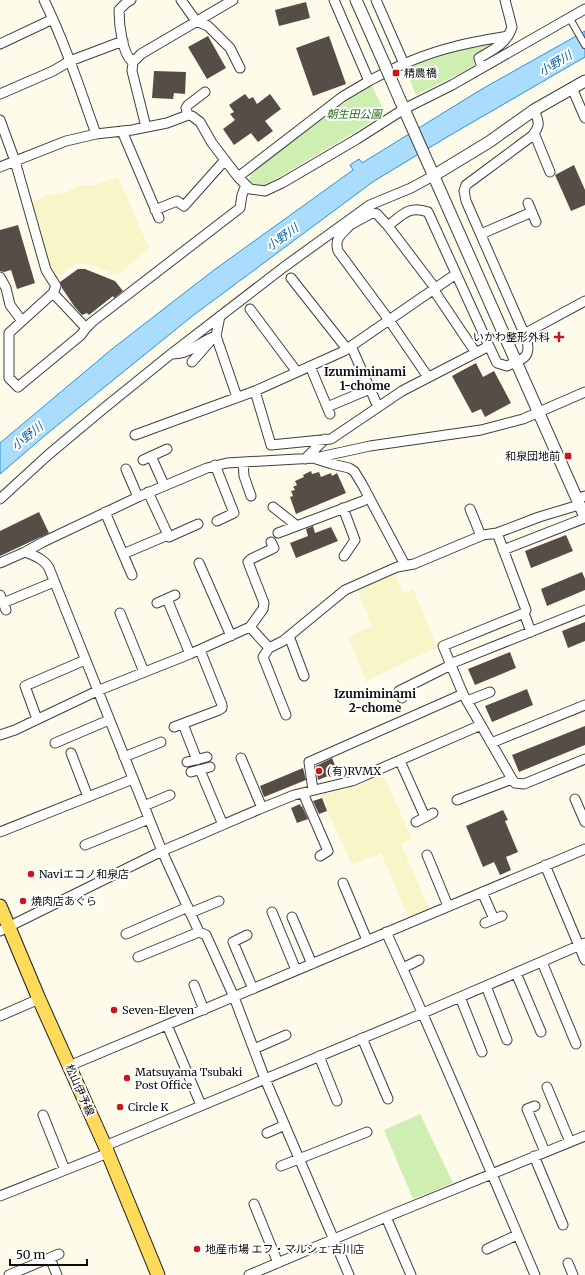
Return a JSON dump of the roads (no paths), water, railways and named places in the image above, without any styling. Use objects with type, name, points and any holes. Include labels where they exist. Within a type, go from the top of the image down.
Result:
[{"type":"main road","name":"松山伊予線","points":[[0,906],[4,929],[40,999],[106,1150],[158,1275]]},
{"type":"street","points":[[44,0],[53,18],[70,61],[96,134]]},
{"type":"street","points":[[131,0],[119,10],[123,41],[127,56],[133,62]]},
{"type":"street","points":[[181,0],[196,21],[208,26],[230,48],[240,68]]},
{"type":"street","points":[[146,127],[132,71],[133,62],[141,54],[233,0]]},
{"type":"street","points":[[334,0],[370,81]]},
{"type":"street","points":[[356,0],[538,412],[580,500],[585,518],[503,550]]},
{"type":"street","points":[[376,0],[404,64]]},
{"type":"street","points":[[482,68],[479,58],[501,45],[508,36],[512,27],[505,0]]},
{"type":"street","points":[[0,167],[66,141],[96,134],[167,123],[188,115],[200,122],[212,143],[238,177],[250,189],[265,191],[282,184],[357,139],[404,108],[452,85],[571,20],[585,9]]},
{"type":"street","points":[[0,44],[53,18]]},
{"type":"street","points":[[571,20],[585,45]]},
{"type":"street","points":[[238,177],[342,97],[370,81],[404,64],[452,47],[508,36]]},
{"type":"street","points":[[0,94],[53,71],[70,61],[123,41]]},
{"type":"street","points":[[0,499],[48,455],[171,354],[284,267],[349,223],[370,205],[411,188],[431,170],[489,142],[534,110],[585,81]]},
{"type":"street","points":[[572,88],[585,118]]},
{"type":"street","points":[[188,115],[186,108],[188,105],[205,92]]},
{"type":"street","points":[[388,226],[408,210],[414,209],[428,212],[497,363],[507,366],[525,357],[529,349],[524,334],[466,201],[464,191],[466,185],[538,130],[539,123],[534,110]]},
{"type":"street","points":[[0,120],[15,161],[46,270],[56,286],[53,292],[9,333],[9,378],[18,387],[81,335],[86,328],[240,208],[242,195],[246,185]]},
{"type":"street","points":[[122,131],[157,214],[176,201],[184,206],[225,160]]},
{"type":"street","points":[[534,134],[550,172]]},
{"type":"street","points":[[528,203],[536,222]]},
{"type":"street","points":[[481,234],[532,212]]},
{"type":"street","points":[[428,377],[389,320],[338,251],[336,244],[338,238],[349,223],[372,213],[377,214],[388,226],[434,289],[476,353]]},
{"type":"street","points":[[135,435],[255,391],[349,348],[456,274]]},
{"type":"street","points":[[0,277],[6,288],[10,305],[22,321]]},
{"type":"street","points":[[291,278],[349,348],[378,408]]},
{"type":"street","points":[[53,292],[86,328]]},
{"type":"street","points":[[524,334],[585,300]]},
{"type":"street","points":[[250,309],[297,372]]},
{"type":"street","points":[[220,316],[216,336],[237,397]]},
{"type":"street","points":[[171,354],[181,354],[189,351],[204,341],[216,336]]},
{"type":"street","points":[[192,362],[216,336]]},
{"type":"street","points":[[255,391],[271,445],[331,439],[402,391],[488,346]]},
{"type":"street","points":[[310,366],[329,411],[370,389]]},
{"type":"street","points":[[0,563],[148,492],[215,465],[315,458],[370,446],[481,430],[523,419],[585,392]]},
{"type":"street","points":[[304,459],[325,439]]},
{"type":"street","points":[[143,460],[167,449]]},
{"type":"street","points":[[152,456],[164,485]]},
{"type":"street","points":[[315,458],[349,468],[354,471],[369,496],[405,565]]},
{"type":"street","points":[[243,463],[244,476],[251,496]]},
{"type":"street","points":[[215,465],[234,513],[217,521]]},
{"type":"street","points":[[126,469],[138,497]]},
{"type":"street","points":[[148,492],[168,535]]},
{"type":"street","points":[[278,533],[363,500],[369,496]]},
{"type":"street","points":[[286,715],[264,657],[269,648],[289,636],[345,590],[405,565],[414,564],[481,536],[497,533],[580,500]]},
{"type":"street","points":[[273,507],[296,526]]},
{"type":"street","points":[[343,508],[355,540],[344,556]]},
{"type":"street","points":[[470,509],[481,536]]},
{"type":"street","points":[[105,512],[132,575]]},
{"type":"street","points":[[123,554],[168,535],[169,537],[198,524]]},
{"type":"street","points":[[497,533],[526,610],[524,613],[532,632]]},
{"type":"street","points":[[0,735],[98,691],[200,650],[250,627],[263,609],[264,603],[248,562],[251,559],[274,548],[271,542]]},
{"type":"street","points":[[25,552],[36,556],[47,563],[162,851],[199,932],[206,935],[234,997],[265,1079],[349,1275]]},
{"type":"street","points":[[199,563],[231,636]]},
{"type":"street","points":[[3,602],[54,582]]},
{"type":"street","points":[[157,603],[171,597],[190,654]]},
{"type":"street","points":[[402,698],[398,691],[451,664],[585,610]]},
{"type":"street","points":[[120,613],[144,672]]},
{"type":"street","points":[[524,613],[443,646],[465,697],[515,783],[524,784],[585,759]]},
{"type":"street","points":[[250,627],[269,648]]},
{"type":"street","points":[[289,636],[304,676]]},
{"type":"street","points":[[174,727],[222,708],[200,650]]},
{"type":"street","points":[[37,719],[25,686],[85,660]]},
{"type":"street","points":[[313,790],[309,762],[465,697],[490,692]]},
{"type":"street","points":[[491,742],[585,705]]},
{"type":"street","points":[[55,743],[109,720]]},
{"type":"street","points":[[183,724],[202,758],[187,762]]},
{"type":"street","points":[[4,929],[162,851],[262,808],[313,790],[338,786],[352,781],[481,725]]},
{"type":"street","points":[[124,757],[161,742]]},
{"type":"street","points":[[70,753],[88,797]]},
{"type":"street","points":[[241,758],[262,808]]},
{"type":"street","points":[[400,761],[429,815],[416,822]]},
{"type":"street","points":[[210,767],[196,771],[223,825]]},
{"type":"street","points":[[0,832],[133,779]]},
{"type":"street","points":[[457,800],[512,779]]},
{"type":"street","points":[[303,793],[328,851],[320,856]]},
{"type":"street","points":[[144,806],[170,795]]},
{"type":"street","points":[[575,799],[585,822]]},
{"type":"street","points":[[86,845],[149,819]]},
{"type":"street","points":[[69,1066],[585,849]]},
{"type":"street","points":[[427,855],[448,906]]},
{"type":"street","points":[[546,865],[582,945],[585,960]]},
{"type":"street","points":[[337,896],[345,887],[367,940]]},
{"type":"street","points":[[482,892],[493,919]]},
{"type":"street","points":[[126,934],[189,910],[210,905],[219,901]]},
{"type":"street","points":[[210,905],[214,914]]},
{"type":"street","points":[[272,912],[296,970]]},
{"type":"street","points":[[292,916],[312,964]]},
{"type":"street","points":[[138,957],[199,932]]},
{"type":"street","points":[[386,932],[423,1013],[535,1275]]},
{"type":"street","points":[[247,935],[233,942],[253,989]]},
{"type":"street","points":[[0,1196],[65,1170],[201,1105],[582,945]]},
{"type":"street","points":[[403,968],[419,960]]},
{"type":"street","points":[[542,962],[576,1044]]},
{"type":"street","points":[[516,973],[541,1032]]},
{"type":"street","points":[[194,985],[204,1010]]},
{"type":"street","points":[[486,986],[507,1040]]},
{"type":"street","points":[[460,997],[482,1052]]},
{"type":"street","points":[[0,1016],[40,999]]},
{"type":"street","points":[[167,1025],[201,1105]]},
{"type":"street","points":[[254,1049],[286,1035]]},
{"type":"street","points":[[362,1038],[388,1099]]},
{"type":"street","points":[[319,1056],[337,1100]]},
{"type":"street","points":[[547,1087],[570,1142]]},
{"type":"street","points":[[535,1106],[527,1109],[545,1152]]},
{"type":"street","points":[[43,1115],[65,1170]]},
{"type":"street","points":[[267,1132],[285,1125]]},
{"type":"street","points":[[281,1166],[367,1132]]},
{"type":"street","points":[[248,1275],[585,1136]]},
{"type":"street","points":[[534,1156],[564,1225]]},
{"type":"street","points":[[254,1204],[278,1263]]},
{"type":"street","points":[[386,1217],[411,1275]]},
{"type":"street","points":[[487,1248],[517,1235]]},
{"type":"street","points":[[9,1275],[59,1254]]},
{"type":"street","points":[[50,1258],[57,1275]]},
{"type":"street","points":[[568,1263],[573,1275]]},
{"type":"water","name":"小野川","points":[[585,31],[585,57],[374,181],[191,317],[49,432],[0,474],[0,443],[112,349],[214,270],[353,170],[350,165],[359,159],[362,163],[482,89]]},
{"type":"place","name":"精農橋","points":[[396,73]]},
{"type":"place","name":"いかわ整形外科","points":[[559,337]]},
{"type":"place","name":"和泉団地前","points":[[568,456]]},
{"type":"place","name":"(有)RVMX","points":[[319,771]]},
{"type":"place","name":"Naviエコノ和泉店","points":[[31,874]]},
{"type":"place","name":"焼肉店あぐら","points":[[23,901]]},
{"type":"place","name":"Seven-Eleven","points":[[114,1010]]},
{"type":"place","name":"Matsuyama Tsubaki Post Office","points":[[127,1078]]},
{"type":"place","name":"Circle K","points":[[120,1107]]},
{"type":"place","name":"地産市場 エフ・マルシェ 古川店","points":[[197,1249]]},
{"type":"district","name":"Izumiminami 1-chome","points":[[365,378]]},
{"type":"district","name":"Izumiminami 2-chome","points":[[375,700]]},
{"type":"park label","name":"朝生田公園","points":[[354,114]]}]
